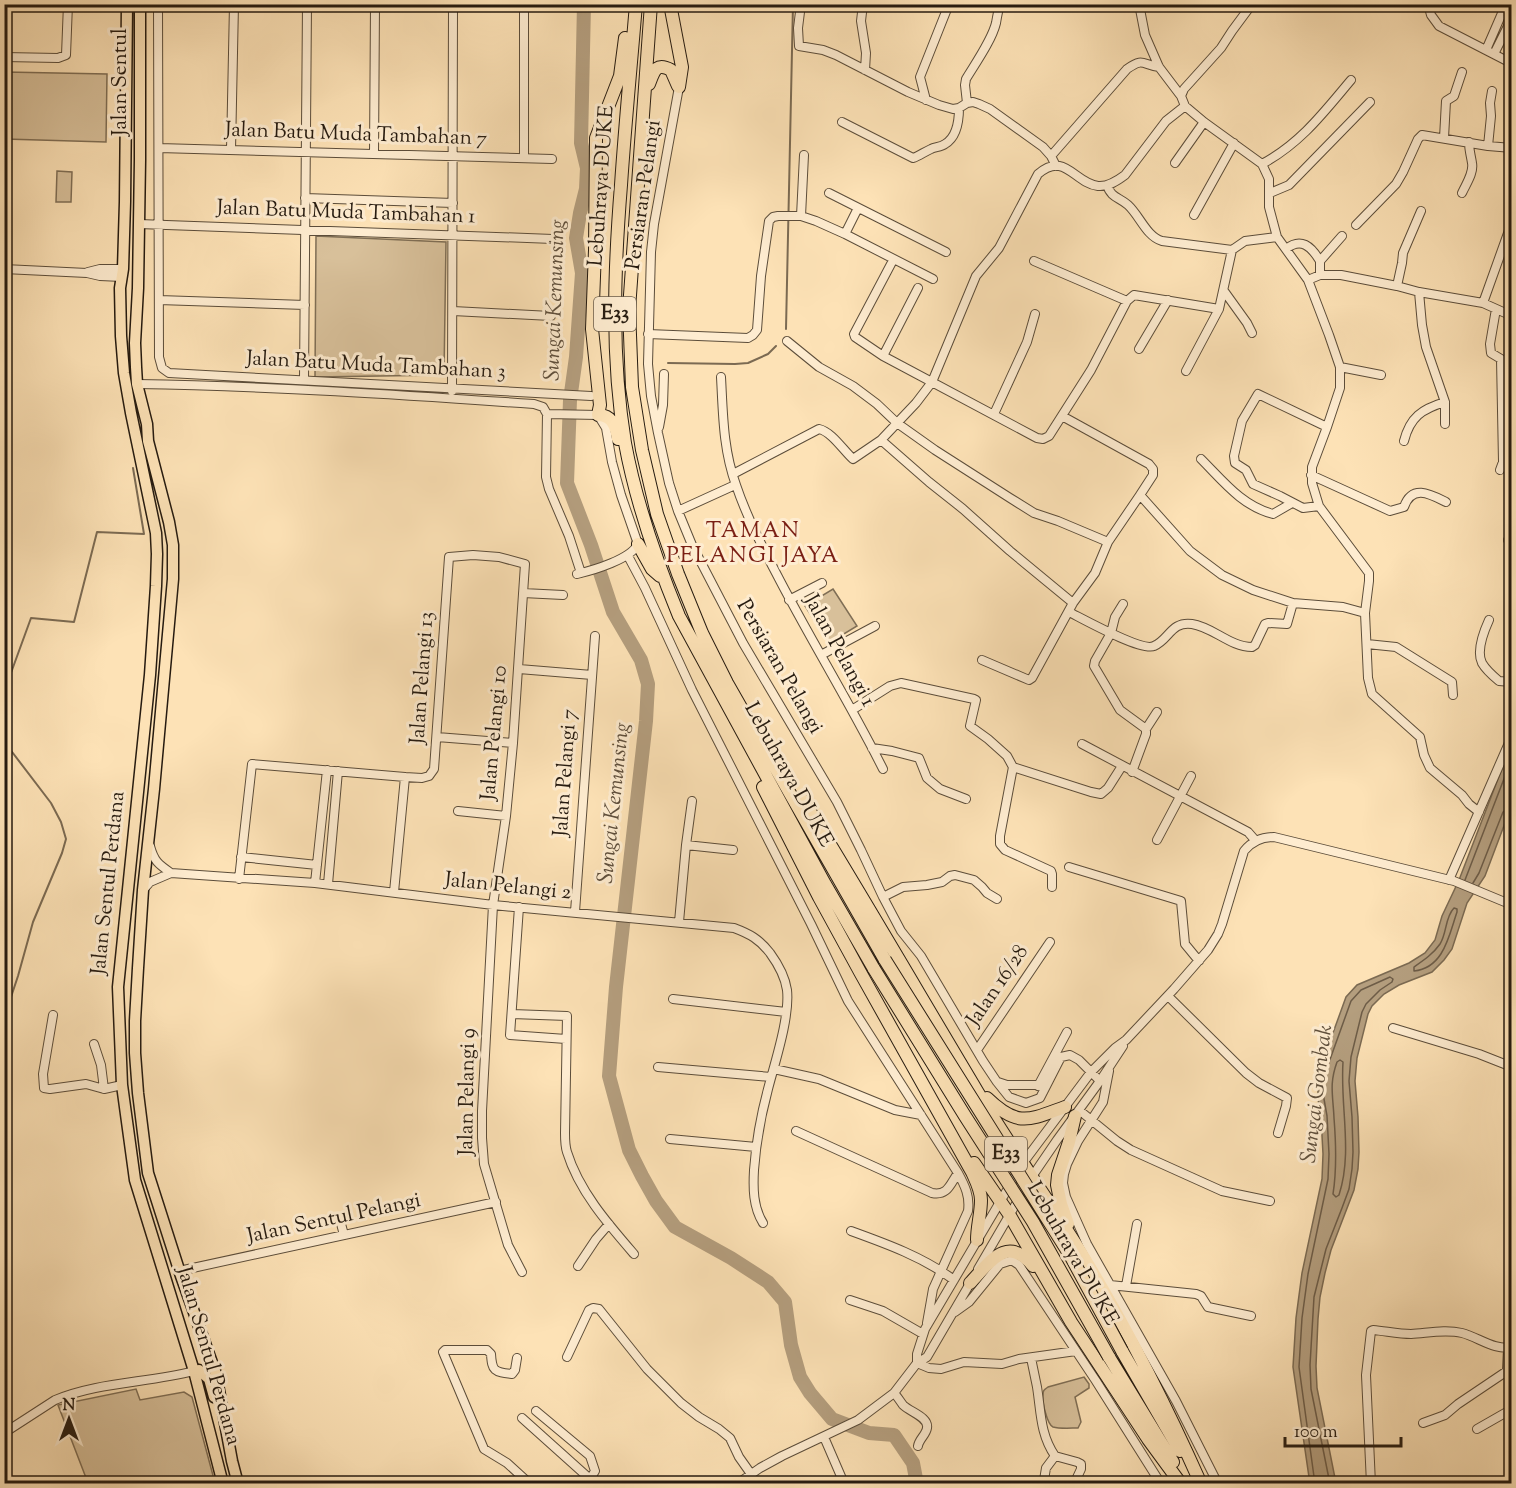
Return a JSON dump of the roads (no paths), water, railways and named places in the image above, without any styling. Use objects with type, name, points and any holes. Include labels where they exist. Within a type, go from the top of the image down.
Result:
[{"type":"highway","points":[[630,4],[620,76],[596,138],[592,329],[600,405],[598,415],[608,417],[614,424],[631,500],[636,512],[642,516]]},
{"type":"highway","name":"Lebuhraya DUKE","points":[[636,4],[618,221],[615,345],[626,445],[642,516],[664,579],[679,616],[719,691],[874,969],[1033,1222],[1109,1357],[1186,1484]]},
{"type":"highway","name":"Lebuhraya DUKE","points":[[651,4],[629,309],[632,387],[642,450],[657,514],[678,574],[712,653],[885,960],[1070,1255],[1122,1351],[1200,1484]]},
{"type":"highway","points":[[670,4],[682,67],[679,87]]},
{"type":"highway","points":[[645,95],[654,72],[660,66],[672,70],[679,87]]},
{"type":"highway","points":[[638,544],[652,569],[664,579]]},
{"type":"highway","points":[[719,691],[732,727],[814,887],[978,1184],[981,1203],[977,1240]]},
{"type":"highway","points":[[744,712],[774,751],[972,1082],[1076,1244],[1164,1401],[1200,1484]]},
{"type":"highway","points":[[922,1081],[1009,1214],[1071,1323],[1148,1439],[1181,1484]]},
{"type":"highway","points":[[972,1082],[1002,1112],[1015,1118],[1030,1119],[1065,1107]]},
{"type":"highway","points":[[1076,1244],[1061,1204],[1057,1185],[1077,1113]]},
{"type":"highway","points":[[970,1283],[1000,1253],[1009,1252],[1025,1256],[1045,1278]]},
{"type":"main road","name":"Jalan Sentul","points":[[125,202],[127,4]]},
{"type":"main road","name":"Jalan Sentul","points":[[138,261],[140,4]]},
{"type":"main road","points":[[124,243],[139,224],[125,202]]},
{"type":"main road","name":"Jalan Sentul Perdana","points":[[125,202],[124,273],[120,297],[124,373],[156,533],[157,571],[150,675],[118,987],[122,1085],[135,1180],[196,1370],[223,1484]]},
{"type":"main road","points":[[124,273],[134,268],[138,261]]},
{"type":"main road","points":[[138,261],[138,288]]},
{"type":"main road","points":[[124,273],[134,279],[138,288]]},
{"type":"main road","name":"Jalan Sentul Perdana","points":[[138,288],[135,343],[137,384],[168,522],[173,579],[143,890],[136,999],[135,1076],[148,1173],[179,1271],[216,1374],[237,1484]]},
{"type":"main road","points":[[156,533],[171,553],[157,571]]},
{"type":"main road","points":[[120,1055],[125,1070],[135,1076]]},
{"type":"main road","points":[[124,1102],[125,1080],[135,1076]]},
{"type":"main road","points":[[196,1315],[196,1328],[204,1356],[196,1370],[209,1379],[232,1461]]},
{"type":"street","points":[[4,57],[58,58],[66,55],[68,4]]},
{"type":"street","points":[[158,4],[159,300],[305,305]]},
{"type":"street","points":[[231,150],[234,4]]},
{"type":"street","points":[[304,380],[307,4]]},
{"type":"street","points":[[374,154],[375,4]]},
{"type":"street","points":[[453,4],[453,399]]},
{"type":"street","points":[[524,4],[524,158]]},
{"type":"street","points":[[801,4],[798,28],[799,46],[823,50],[939,105],[952,109],[973,102],[990,109],[1043,147],[1056,166]]},
{"type":"street","points":[[863,4],[861,21],[866,53],[865,70]]},
{"type":"street","points":[[926,100],[920,77],[949,4]]},
{"type":"street","points":[[842,122],[913,158],[944,145],[950,140],[957,127],[963,106],[966,79],[996,24],[1000,4]]},
{"type":"street","points":[[1139,4],[1145,35],[1159,66],[1181,96],[1185,106],[1262,164],[1269,179],[1269,207],[1276,237],[1308,280],[1340,367],[1340,388],[1311,475],[1319,506],[1369,573],[1365,613],[1368,678],[1372,694],[1419,737],[1430,768],[1479,812]]},
{"type":"street","points":[[1181,96],[1184,89],[1221,48],[1252,4]]},
{"type":"street","points":[[1428,4],[1431,15],[1439,26],[1511,63]]},
{"type":"street","points":[[1490,52],[1506,4]]},
{"type":"street","points":[[1490,52],[1512,18]]},
{"type":"street","points":[[1051,156],[1127,69],[1136,62],[1159,66]]},
{"type":"street","points":[[1444,138],[1446,101],[1454,96],[1462,72]]},
{"type":"street","points":[[1262,164],[1275,157],[1309,130],[1351,80]]},
{"type":"street","name":"Persiaran Pelangi","points":[[679,87],[654,224],[648,364],[651,396],[669,483],[692,545],[742,643],[846,819],[882,897],[901,931],[921,956],[997,1082],[1009,1096],[1026,1103],[1040,1098],[1042,1085],[1061,1058],[1070,1055],[1079,1060],[1100,1081]]},
{"type":"street","points":[[1488,146],[1492,91]]},
{"type":"street","points":[[1270,193],[1289,185],[1370,102]]},
{"type":"street","points":[[733,474],[819,429],[827,433],[853,459],[881,440],[916,404],[932,382],[976,276],[999,248],[1038,174],[1046,168],[1056,166],[1068,169],[1084,181],[1097,186],[1117,181],[1125,175],[1166,122],[1185,106]]},
{"type":"street","points":[[1175,163],[1204,122]]},
{"type":"street","points":[[1356,225],[1396,184],[1422,135],[1512,148]]},
{"type":"street","points":[[1462,193],[1472,171],[1468,142]]},
{"type":"street","points":[[1194,215],[1234,143]]},
{"type":"street","name":"Jalan Batu Muda Tambahan 7","points":[[159,148],[552,159]]},
{"type":"street","points":[[799,216],[804,155]]},
{"type":"street","points":[[1107,185],[1109,193],[1126,204],[1139,217],[1150,234],[1162,242],[1232,250],[1245,241],[1276,237]]},
{"type":"street","points":[[829,193],[946,252]]},
{"type":"street","points":[[305,198],[453,203]]},
{"type":"street","points":[[845,234],[858,208]]},
{"type":"street","points":[[1397,286],[1402,253],[1420,211]]},
{"type":"street","points":[[648,334],[748,338],[753,335],[757,330],[761,276],[769,221],[778,216],[799,216],[816,221],[933,279]]},
{"type":"street","points":[[1483,303],[1512,222]]},
{"type":"street","name":"Jalan Batu Muda Tambahan 1","points":[[139,224],[553,239]]},
{"type":"street","points":[[1320,261],[1342,236]]},
{"type":"street","points":[[1286,249],[1303,243],[1316,254],[1320,261],[1320,275]]},
{"type":"street","points":[[1186,371],[1219,309],[1232,250]]},
{"type":"street","points":[[1034,261],[1127,301]]},
{"type":"street","points":[[891,264],[854,335],[883,356],[1037,438],[1043,439],[1049,436],[1092,370],[1127,301],[1134,295],[1219,309]]},
{"type":"street","points":[[4,269],[87,273],[100,269],[124,273]]},
{"type":"street","points":[[1308,280],[1320,275],[1341,275],[1483,303],[1512,316]]},
{"type":"street","points":[[883,356],[918,288]]},
{"type":"street","points":[[1224,291],[1252,333]]},
{"type":"street","points":[[1419,292],[1426,347],[1444,402],[1445,424]]},
{"type":"street","name":"Jalan Batu Muda Tambahan 3","points":[[159,300],[159,357],[162,368],[169,373],[591,396]]},
{"type":"street","points":[[1139,349],[1168,300]]},
{"type":"street","points":[[1496,309],[1490,344],[1491,353],[1501,359],[1503,462],[1500,470]]},
{"type":"street","points":[[453,311],[551,316]]},
{"type":"street","points":[[994,414],[1027,342],[1035,314]]},
{"type":"street","points":[[787,341],[819,367],[853,386],[897,423],[935,450],[1034,513],[1058,520],[1108,542]]},
{"type":"street","points":[[1340,367],[1381,375]]},
{"type":"street","points":[[658,433],[663,405],[664,374]]},
{"type":"street","name":"Jalan Pelangi 1","points":[[721,377],[724,435],[735,485],[760,543],[789,600],[852,710],[883,770]]},
{"type":"street","points":[[137,384],[534,404],[543,407],[551,414],[598,415],[606,428],[621,495],[638,544],[628,556],[582,573],[546,477],[551,414]]},
{"type":"street","points":[[1319,506],[1303,508],[1253,484],[1246,470],[1235,463],[1234,456],[1242,421],[1258,394],[1327,427]]},
{"type":"street","points":[[1404,441],[1406,431],[1419,414],[1428,407],[1444,402]]},
{"type":"street","points":[[982,660],[1030,680],[1073,603],[1095,573],[1108,542],[1153,475],[1153,469],[1149,464],[1062,416]]},
{"type":"street","points":[[881,440],[1073,603]]},
{"type":"street","points":[[1201,459],[1239,498],[1261,511],[1273,514],[1292,503]]},
{"type":"street","points":[[1311,475],[1390,511],[1404,507],[1407,498],[1412,494],[1428,493],[1446,502]]},
{"type":"street","points":[[678,511],[735,485]]},
{"type":"street","points":[[1140,495],[1190,551],[1222,575],[1252,590],[1293,603],[1343,606],[1365,613]]},
{"type":"street","name":"Jalan Pelangi 13","points":[[405,777],[422,778],[429,776],[434,769],[449,557],[499,556],[525,564]]},
{"type":"street","points":[[628,556],[696,699],[848,1001],[958,1173],[968,1193],[968,1211],[933,1289],[917,1354],[917,1363]]},
{"type":"street","name":"Jalan Pelangi 10","points":[[494,905],[513,743],[525,564]]},
{"type":"street","points":[[789,600],[822,583]]},
{"type":"street","points":[[523,594],[563,595]]},
{"type":"street","points":[[1069,612],[1148,648],[1178,625],[1190,623],[1204,627],[1232,642],[1252,647],[1265,624],[1287,624],[1293,603]]},
{"type":"street","points":[[1123,604],[1094,666],[1120,710],[1146,729]]},
{"type":"street","points":[[1489,620],[1480,651],[1481,662],[1499,681],[1512,682]]},
{"type":"street","points":[[821,655],[874,626]]},
{"type":"street","name":"Jalan Pelangi 7","points":[[574,912],[595,636]]},
{"type":"street","points":[[1367,644],[1396,647],[1452,682],[1453,695]]},
{"type":"street","points":[[519,669],[592,675]]},
{"type":"street","points":[[852,710],[890,686],[901,683],[974,699],[976,703],[970,726],[1007,756],[1013,767],[999,836],[1000,844],[1005,850],[1051,871],[1052,887]]},
{"type":"street","points":[[1512,693],[1509,704],[1512,712]]},
{"type":"street","points":[[1132,772],[1146,729],[1157,712]]},
{"type":"street","points":[[1452,880],[1463,846],[1512,736]]},
{"type":"street","points":[[437,737],[513,743]]},
{"type":"street","points":[[1082,744],[1248,832],[1255,840]]},
{"type":"street","points":[[872,748],[919,758],[927,778],[940,789],[966,799]]},
{"type":"street","points":[[238,879],[252,764],[327,770],[405,777],[394,892]]},
{"type":"street","points":[[1013,767],[1101,794],[1108,788],[1122,766]]},
{"type":"street","points":[[315,883],[327,770]]},
{"type":"street","points":[[328,884],[338,771]]},
{"type":"street","points":[[1157,840],[1191,776]]},
{"type":"street","points":[[680,922],[692,801]]},
{"type":"street","points":[[458,811],[506,816]]},
{"type":"street","points":[[924,1331],[1023,1163],[1091,1071],[1126,1040],[1208,950],[1218,934],[1244,851],[1255,840],[1274,837],[1452,880],[1512,906]]},
{"type":"street","points":[[148,842],[153,858],[171,873]]},
{"type":"street","points":[[686,845],[733,850]]},
{"type":"street","points":[[241,857],[317,865]]},
{"type":"street","points":[[1069,867],[1181,901],[1185,944],[1199,961]]},
{"type":"street","points":[[143,890],[150,882],[171,873]]},
{"type":"street","name":"Jalan Pelangi 2","points":[[171,873],[328,884],[494,905],[734,928],[747,933],[762,942],[775,959],[787,990],[786,1012],[756,1147],[753,1187],[758,1215],[763,1223]]},
{"type":"street","points":[[882,897],[903,887],[942,882],[955,875],[974,880],[997,899]]},
{"type":"street","name":"Jalan Pelangi 9","points":[[494,905],[482,1138],[484,1164],[508,1245],[522,1272]]},
{"type":"street","points":[[519,907],[510,1035],[566,1039]]},
{"type":"street","name":"Jalan 16/28","points":[[977,1050],[1050,942]]},
{"type":"street","points":[[1512,993],[1512,1002]]},
{"type":"street","points":[[1168,996],[1246,1073],[1287,1098],[1278,1133]]},
{"type":"street","points":[[673,999],[786,1012]]},
{"type":"street","points":[[512,1014],[567,1016],[566,1150],[580,1182],[609,1224],[634,1254]]},
{"type":"street","points":[[53,1015],[43,1074],[44,1088],[86,1084],[104,1089],[122,1085]]},
{"type":"street","points":[[1393,1028],[1479,1054],[1512,1067]]},
{"type":"street","points":[[997,1082],[1007,1085],[1042,1085],[1067,1032]]},
{"type":"street","points":[[737,1484],[782,1456],[858,1420],[894,1392],[917,1363],[927,1357],[1032,1177],[1126,1040]]},
{"type":"street","points":[[94,1044],[101,1065],[104,1089]]},
{"type":"street","points":[[1110,1065],[1103,1102],[1070,1158],[1064,1174],[1066,1197],[1087,1244],[1176,1401],[1218,1484]]},
{"type":"street","points":[[658,1066],[772,1073],[819,1079],[895,1110],[921,1115]]},
{"type":"street","points":[[1077,1113],[1091,1120],[1131,1150],[1152,1160],[1222,1191],[1270,1201]]},
{"type":"street","points":[[796,1131],[932,1193],[945,1192],[958,1173]]},
{"type":"street","points":[[670,1139],[756,1147]]},
{"type":"street","name":"Jalan Sentul Pelangi","points":[[179,1271],[496,1202]]},
{"type":"street","points":[[340,1220],[344,1235]]},
{"type":"street","points":[[578,1266],[609,1224]]},
{"type":"street","points":[[1126,1286],[1137,1224]]},
{"type":"street","points":[[851,1231],[888,1244],[941,1270],[954,1280]]},
{"type":"street","points":[[951,1315],[969,1302],[1000,1264],[1013,1261],[1019,1265],[1161,1484]]},
{"type":"street","points":[[1110,1285],[1196,1294],[1201,1296],[1208,1307],[1251,1316]]},
{"type":"street","points":[[850,1300],[883,1311],[924,1331]]},
{"type":"street","points":[[567,1357],[588,1310],[593,1308],[599,1310],[647,1369],[681,1403],[730,1438],[751,1474]]},
{"type":"street","points":[[1371,1484],[1366,1375],[1371,1330],[1409,1334],[1449,1331],[1464,1333],[1492,1345],[1510,1348],[1509,1374],[1458,1404],[1445,1415],[1423,1423]]},
{"type":"street","points":[[517,1358],[512,1374],[494,1370],[491,1354],[487,1350],[445,1350],[443,1352],[484,1449],[507,1463],[530,1484]]},
{"type":"street","points":[[917,1363],[929,1368],[941,1369],[964,1362],[1002,1364],[1019,1359],[1076,1351]]},
{"type":"street","points":[[1031,1358],[1041,1421],[1049,1447],[1055,1456],[1081,1464],[1082,1469],[1074,1484]]},
{"type":"street","points":[[4,1433],[61,1398],[95,1388],[196,1370]]},
{"type":"street","points":[[894,1392],[904,1406],[927,1424],[926,1431],[918,1441],[918,1446]]},
{"type":"street","points":[[1477,1429],[1512,1409]]},
{"type":"street","points":[[522,1418],[588,1481],[595,1472],[590,1456],[536,1411]]},
{"type":"street","points":[[824,1437],[843,1481],[848,1484]]},
{"type":"street","points":[[1041,1484],[1046,1468],[1055,1456]]},
{"type":"water","name":"Sungai Gombak","points":[[1511,739],[1511,807],[1485,876],[1467,903],[1452,949],[1432,972],[1399,985],[1384,994],[1372,1006],[1368,1014],[1357,1058],[1355,1081],[1358,1169],[1354,1190],[1331,1250],[1320,1297],[1318,1319],[1317,1388],[1336,1483],[1310,1484],[1293,1367],[1302,1273],[1322,1179],[1323,1154],[1318,1082],[1322,1063],[1346,997],[1357,985],[1409,963],[1425,953],[1435,940],[1442,916],[1459,880],[1503,766]]},
{"type":"waterway","name":"Sungai Kemunsing","points":[[584,4],[581,143],[587,168],[586,189],[576,238],[582,273],[576,357],[570,400],[567,483],[613,612],[641,660],[648,684],[646,721],[616,987],[609,1076],[629,1150],[656,1201],[675,1227],[731,1258],[768,1282],[785,1302],[791,1345],[800,1377],[810,1393],[832,1419],[869,1433],[894,1435],[913,1463],[917,1484]]},
{"type":"waterway","points":[[786,329],[793,4]]},
{"type":"waterway","points":[[668,363],[748,363],[768,354],[776,346]]},
{"type":"waterway","points":[[4,692],[31,618],[74,622],[97,532],[144,534],[133,468]]},
{"type":"waterway","points":[[4,739],[51,803],[61,822],[66,839],[33,922],[4,1020]]},
{"type":"district","name":"TAMAN PELANGI JAYA","points":[[753,544]]}]
